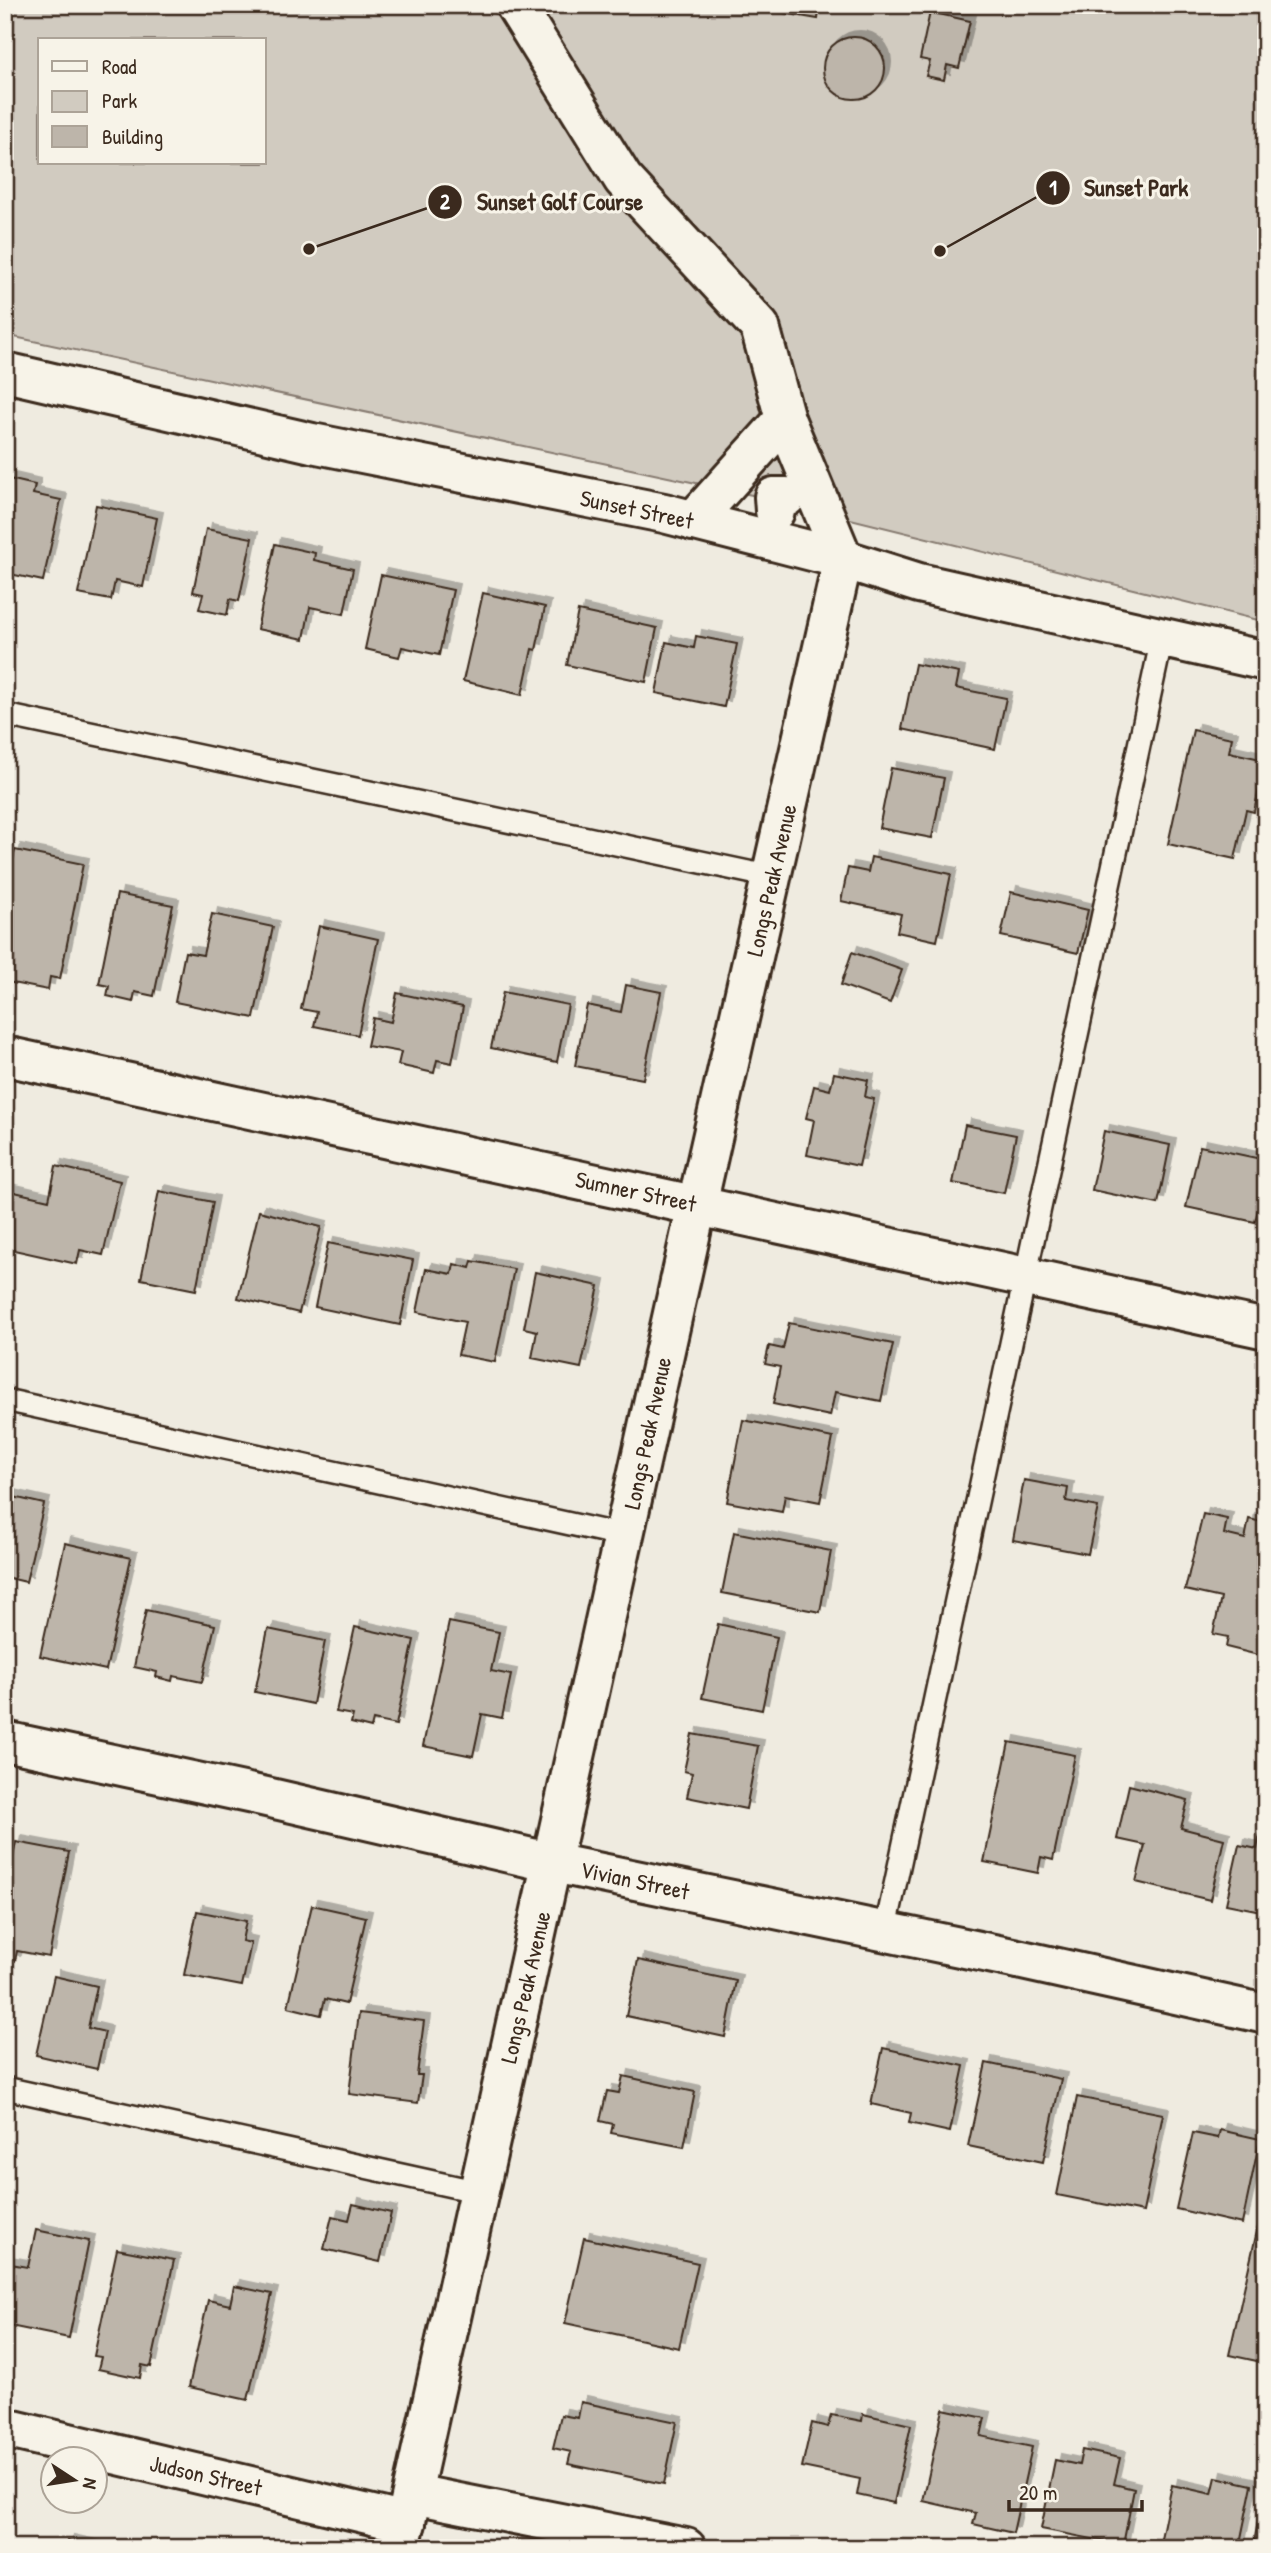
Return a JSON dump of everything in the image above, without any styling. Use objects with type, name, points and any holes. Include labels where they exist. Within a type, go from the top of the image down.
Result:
[{"type":"street","points":[[515,5],[623,179],[761,327],[785,419],[843,559]]},
{"type":"street","name":"Sunset Street","points":[[5,372],[312,443],[693,521],[843,559],[919,583],[1266,661]]},
{"type":"street","points":[[693,521],[785,419]]},
{"type":"street","name":"Longs Peak Avenue","points":[[406,2522],[697,1205],[843,559]]},
{"type":"street","name":"Sumner Street","points":[[5,1055],[1266,1329]]},
{"type":"street","name":"Vivian Street","points":[[5,1741],[262,1796],[553,1863],[1266,2014]]},
{"type":"street","name":"Judson Street","points":[[5,2428],[406,2522],[686,2548]]},
{"type":"lane","points":[[885,1932],[1162,638]]},
{"type":"lane","points":[[5,715],[772,877]]},
{"type":"lane","points":[[5,1400],[625,1536]]},
{"type":"lane","points":[[5,2088],[479,2192]]},
{"type":"green space","points":[[5,5],[1266,5],[1266,622],[766,498],[5,335]]},
{"type":"building","points":[[766,5],[820,5],[818,19],[765,10]]},
{"type":"building","points":[[1233,5],[1266,5],[1266,12]]},
{"type":"building","points":[[930,12],[970,21],[959,68],[947,65],[944,80],[926,76],[930,61],[920,59]]},
{"type":"building","points":[[848,37],[860,37],[876,46],[883,56],[883,80],[876,90],[860,99],[848,99],[837,94],[828,85],[823,74],[823,62],[828,51],[837,42]]},
{"type":"building","points":[[5,478],[35,485],[33,494],[61,500],[43,581],[5,573]]},
{"type":"building","points":[[96,505],[157,518],[143,587],[115,581],[111,600],[78,594]]},
{"type":"building","points":[[206,529],[252,538],[239,601],[230,599],[227,615],[199,609],[203,594],[193,592]]},
{"type":"building","points":[[275,544],[315,553],[314,560],[353,569],[344,614],[310,607],[304,639],[257,629]]},
{"type":"building","points":[[381,575],[453,590],[439,655],[402,647],[399,657],[365,649]]},
{"type":"building","points":[[483,593],[545,607],[536,650],[532,649],[522,695],[463,681]]},
{"type":"building","points":[[578,611],[657,628],[646,682],[567,665]]},
{"type":"building","points":[[696,636],[737,644],[724,707],[656,693],[666,642],[694,648]]},
{"type":"building","points":[[915,664],[959,673],[956,688],[1006,698],[995,749],[902,729]]},
{"type":"building","points":[[1193,730],[1232,738],[1229,752],[1265,760],[1254,812],[1246,810],[1235,859],[1168,844]]},
{"type":"building","points":[[891,768],[944,778],[932,838],[879,828]]},
{"type":"building","points":[[15,850],[83,864],[60,979],[50,977],[48,990],[7,982],[10,969],[5,968],[5,951],[13,910],[5,909],[5,898]]},
{"type":"building","points":[[871,857],[951,874],[937,941],[897,932],[901,914],[841,901],[848,868],[868,872]]},
{"type":"building","points":[[1011,892],[1088,910],[1078,953],[1001,936]]},
{"type":"building","points":[[117,894],[173,905],[154,996],[135,992],[133,1002],[107,996],[109,986],[99,984]]},
{"type":"building","points":[[212,914],[273,927],[254,1018],[175,1002],[185,952],[203,955]]},
{"type":"building","points":[[319,926],[378,939],[358,1035],[314,1026],[317,1012],[301,1009]]},
{"type":"building","points":[[852,952],[902,970],[890,1003],[841,985]]},
{"type":"building","points":[[626,985],[661,992],[643,1079],[575,1066],[587,1005],[621,1012]]},
{"type":"building","points":[[503,992],[568,1005],[557,1062],[491,1048]]},
{"type":"building","points":[[397,993],[463,1007],[452,1063],[437,1060],[434,1073],[398,1065],[401,1052],[367,1046],[373,1018],[391,1022]]},
{"type":"building","points":[[834,1073],[868,1080],[865,1097],[874,1099],[859,1166],[807,1155],[814,1120],[806,1118],[814,1086],[830,1090]]},
{"type":"building","points":[[965,1125],[1016,1135],[1004,1193],[953,1183]]},
{"type":"building","points":[[1104,1131],[1170,1145],[1158,1204],[1092,1190]]},
{"type":"building","points":[[1200,1146],[1266,1160],[1266,1175],[1255,1222],[1186,1207]]},
{"type":"building","points":[[56,1166],[120,1181],[103,1255],[80,1250],[77,1264],[5,1248],[6,1190],[49,1200]]},
{"type":"building","points":[[159,1191],[213,1202],[196,1290],[141,1279]]},
{"type":"building","points":[[259,1211],[321,1227],[299,1313],[238,1298]]},
{"type":"building","points":[[328,1243],[413,1260],[400,1325],[315,1307]]},
{"type":"building","points":[[472,1261],[514,1269],[495,1362],[458,1355],[465,1322],[417,1312],[426,1269],[452,1274],[454,1264],[470,1268]]},
{"type":"building","points":[[535,1272],[599,1286],[581,1368],[532,1358],[537,1331],[524,1328]]},
{"type":"building","points":[[789,1323],[893,1344],[881,1401],[835,1392],[830,1416],[773,1404],[780,1367],[765,1364],[769,1346],[783,1349]]},
{"type":"building","points":[[743,1420],[833,1438],[820,1502],[785,1495],[782,1512],[727,1502]]},
{"type":"building","points":[[1024,1480],[1068,1488],[1066,1501],[1098,1507],[1088,1554],[1013,1540]]},
{"type":"building","points":[[5,1495],[44,1504],[26,1582],[5,1577]]},
{"type":"building","points":[[1203,1514],[1227,1519],[1224,1534],[1245,1539],[1249,1519],[1266,1523],[1266,1657],[1226,1647],[1228,1637],[1213,1634],[1221,1598],[1185,1590]]},
{"type":"building","points":[[734,1532],[831,1551],[820,1612],[722,1593]]},
{"type":"building","points":[[65,1543],[131,1558],[106,1670],[40,1656]]},
{"type":"building","points":[[146,1610],[215,1625],[202,1682],[173,1676],[172,1681],[156,1677],[157,1672],[134,1667]]},
{"type":"building","points":[[449,1622],[499,1632],[491,1671],[511,1675],[502,1718],[482,1714],[473,1756],[423,1746]]},
{"type":"building","points":[[718,1624],[777,1637],[762,1710],[702,1698]]},
{"type":"building","points":[[355,1627],[414,1640],[396,1725],[373,1720],[371,1728],[351,1723],[353,1715],[336,1712]]},
{"type":"building","points":[[268,1629],[325,1641],[313,1704],[255,1692]]},
{"type":"building","points":[[692,1734],[758,1746],[746,1809],[687,1797],[692,1773],[684,1771]]},
{"type":"building","points":[[1009,1742],[1075,1755],[1053,1860],[1041,1857],[1038,1873],[984,1862]]},
{"type":"building","points":[[1129,1785],[1188,1800],[1181,1828],[1224,1839],[1210,1900],[1136,1882],[1145,1845],[1117,1839]]},
{"type":"building","points":[[1262,1824],[1266,1825],[1266,1912],[1226,1904],[1239,1845],[1257,1849]]},
{"type":"building","points":[[16,1842],[69,1852],[49,1957],[17,1951],[15,1961],[5,1960],[5,1897]]},
{"type":"building","points":[[312,1905],[366,1917],[346,2004],[325,1999],[321,2015],[288,2007]]},
{"type":"building","points":[[197,1911],[246,1921],[242,1941],[251,1943],[242,1986],[184,1975]]},
{"type":"building","points":[[638,1960],[736,1981],[725,2037],[626,2016]]},
{"type":"building","points":[[54,1976],[97,1986],[88,2028],[105,2032],[97,2069],[36,2055]]},
{"type":"building","points":[[359,2013],[424,2021],[417,2075],[422,2075],[418,2103],[349,2094]]},
{"type":"building","points":[[883,2048],[964,2066],[950,2132],[909,2123],[911,2113],[871,2104]]},
{"type":"building","points":[[986,2063],[1061,2079],[1043,2162],[968,2146]]},
{"type":"building","points":[[623,2076],[695,2092],[684,2147],[611,2133],[613,2124],[600,2121],[607,2091],[619,2093]]},
{"type":"building","points":[[1077,2097],[1163,2114],[1143,2212],[1057,2195]]},
{"type":"building","points":[[1220,2130],[1260,2139],[1242,2224],[1176,2209],[1193,2133],[1218,2138]]},
{"type":"building","points":[[1266,2191],[1266,2363],[1229,2355]]},
{"type":"building","points":[[353,2204],[391,2213],[380,2262],[324,2249],[332,2216],[349,2220]]},
{"type":"building","points":[[36,2230],[89,2241],[69,2338],[5,2325],[5,2263],[28,2267]]},
{"type":"building","points":[[584,2238],[698,2263],[679,2348],[565,2323]]},
{"type":"building","points":[[117,2249],[174,2260],[151,2367],[142,2365],[140,2378],[98,2369],[101,2357],[94,2356]]},
{"type":"building","points":[[234,2286],[272,2294],[248,2400],[189,2387],[208,2300],[230,2305]]},
{"type":"building","points":[[581,2402],[677,2422],[664,2484],[568,2464],[571,2452],[553,2448],[561,2415],[578,2418]]},
{"type":"building","points":[[943,2409],[985,2418],[981,2436],[1032,2447],[1013,2533],[973,2524],[976,2513],[923,2501]]},
{"type":"building","points":[[863,2414],[911,2425],[894,2503],[857,2495],[860,2479],[802,2467],[812,2423],[828,2427],[831,2415],[862,2421]]},
{"type":"building","points":[[1082,2450],[1120,2458],[1114,2484],[1134,2489],[1123,2545],[1041,2529],[1055,2460],[1079,2465]]},
{"type":"building","points":[[1216,2477],[1252,2485],[1239,2548],[1159,2548],[1172,2485],[1212,2494]]},
{"type":"building","points":[[1264,2489],[1266,2548],[1253,2548]]},
{"type":"building","points":[[68,2541],[99,2548],[66,2548]]},
{"type":"place","name":"Sunset Golf Course","points":[[309,249]]},
{"type":"place","name":"Sunset Park","points":[[940,251]]}]
